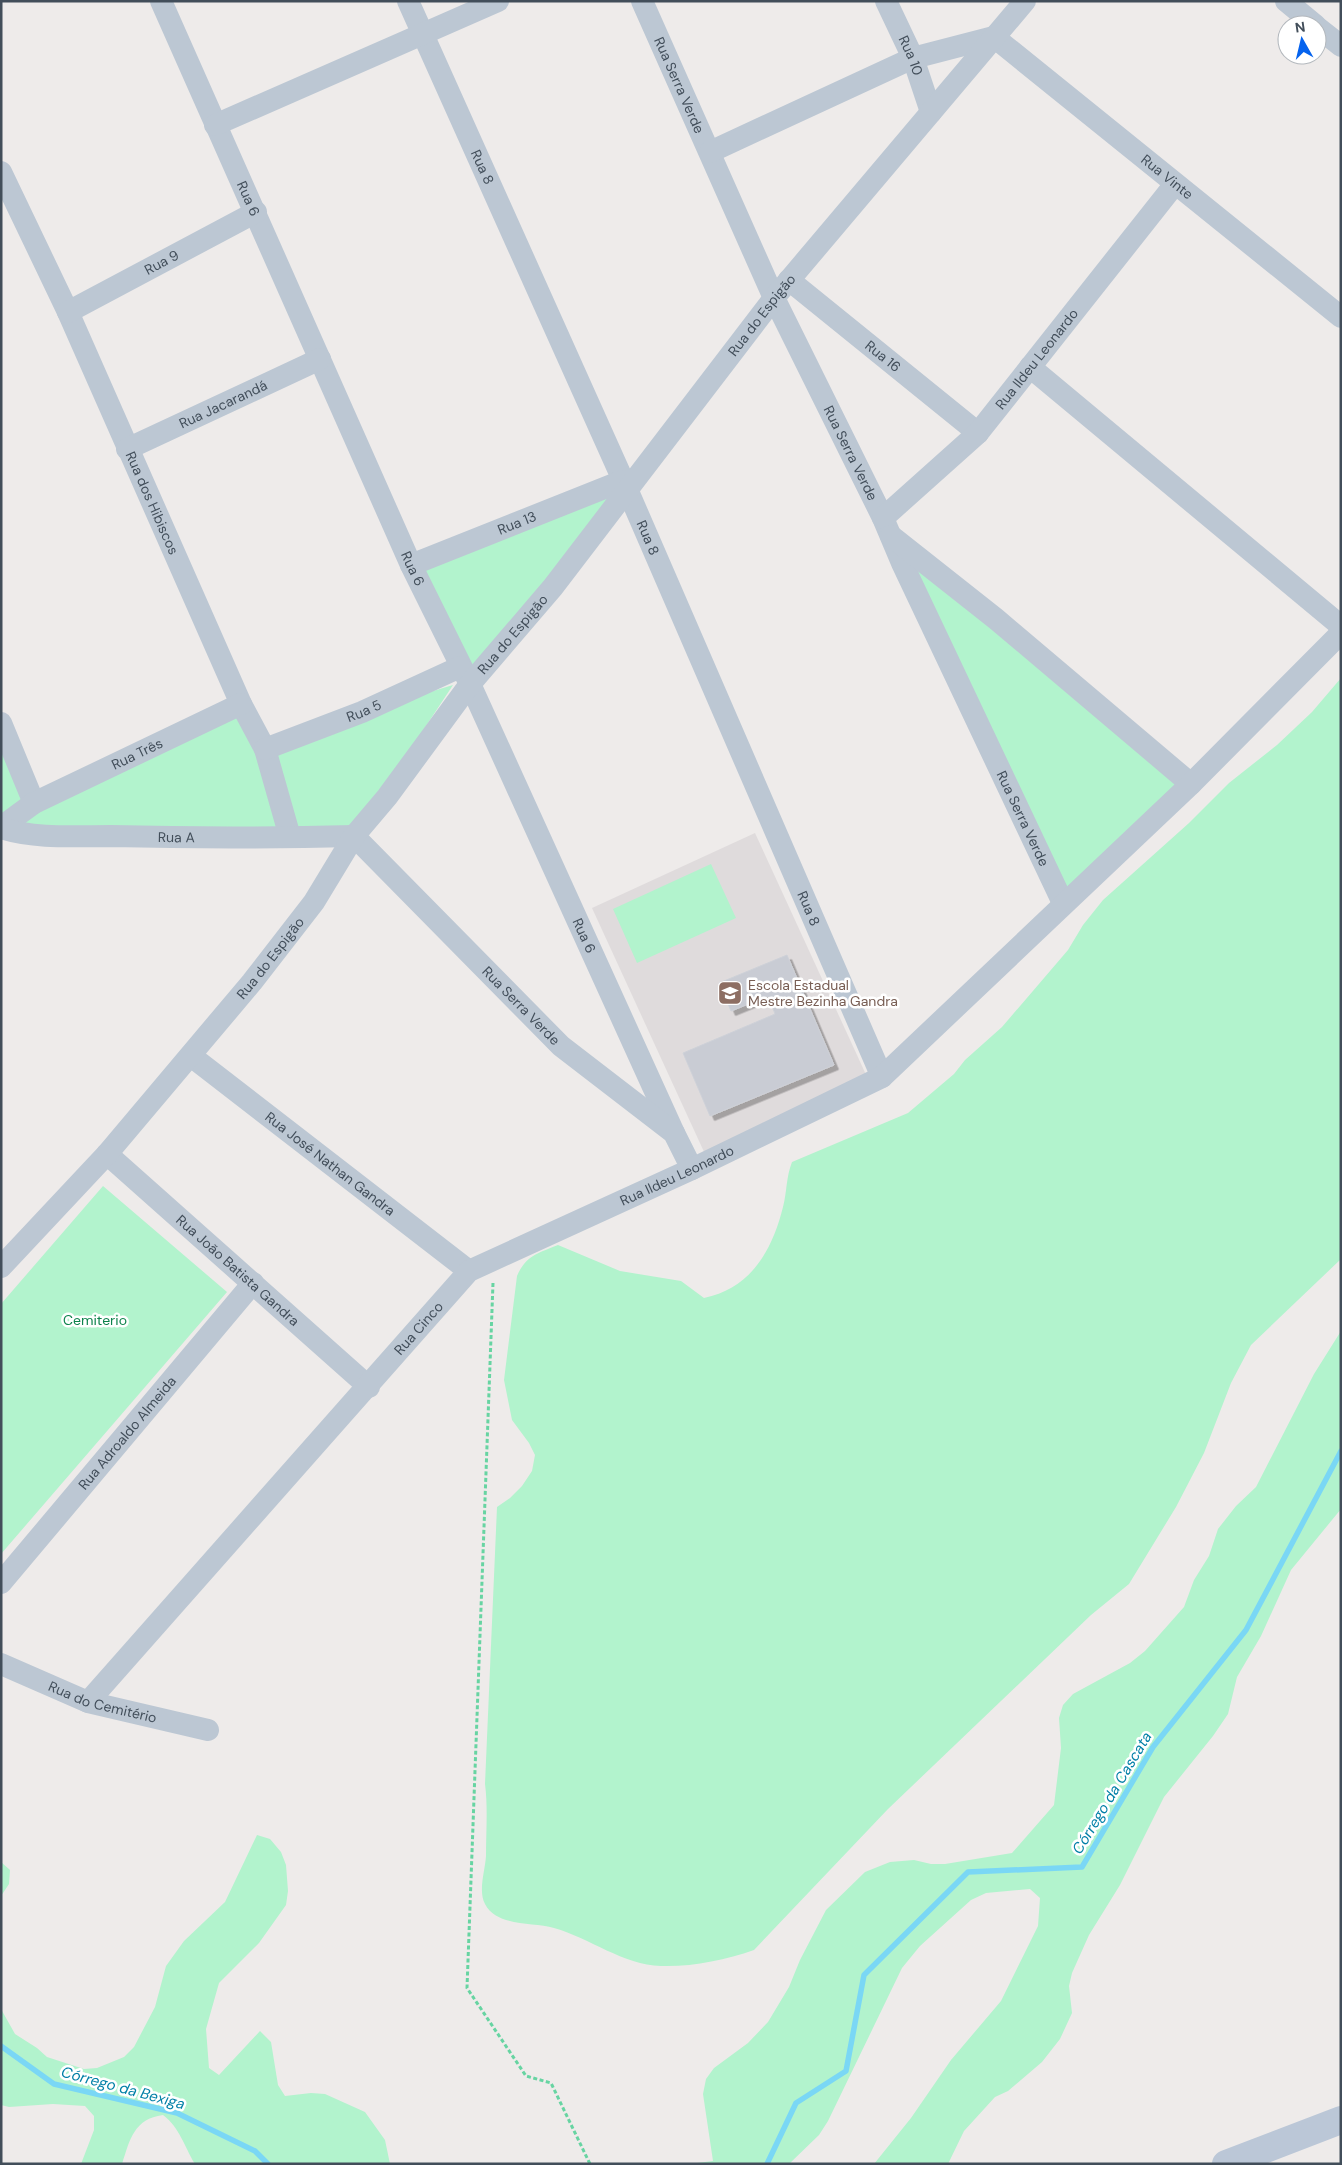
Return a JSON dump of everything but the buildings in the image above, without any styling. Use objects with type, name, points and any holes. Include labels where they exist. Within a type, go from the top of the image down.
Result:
[{"type":"street","name":"Rua 6","points":[[161,1],[411,565],[465,675],[674,1133]]},
{"type":"street","name":"Rua 8","points":[[408,1],[624,485],[882,1077]]},
{"type":"street","points":[[215,125],[422,36],[498,1]]},
{"type":"street","name":"Rua Serra Verde","points":[[642,1],[774,298],[887,527],[1063,903]]},
{"type":"street","name":"Rua 10","points":[[886,1],[913,58],[931,112]]},
{"type":"street","name":"Rua do Espigão","points":[[1,1267],[107,1154],[191,1056],[314,902],[354,836],[387,797],[465,675],[553,587],[624,485],[774,298],[1025,1]]},
{"type":"street","points":[[1286,1],[1303,15]]},
{"type":"street","points":[[1327,35],[1341,46]]},
{"type":"street","points":[[710,152],[913,58],[994,38]]},
{"type":"street","name":"Rua Vinte","points":[[994,38],[1341,317]]},
{"type":"street","name":"Rua dos Hibiscos","points":[[1,172],[68,312],[241,704],[265,750],[290,837]]},
{"type":"street","name":"Rua Ildeu Leonardo","points":[[887,527],[978,433],[1175,184]]},
{"type":"street","name":"Rua 9","points":[[68,312],[256,212]]},
{"type":"street","name":"Rua 16","points":[[789,280],[978,433]]},
{"type":"street","name":"Rua Jacarandá","points":[[127,449],[320,359]]},
{"type":"street","points":[[1030,367],[1341,626]]},
{"type":"street","name":"Rua 13","points":[[411,565],[624,485]]},
{"type":"street","points":[[887,527],[1191,784]]},
{"type":"street","name":"Rua Ildeu Leonardo","points":[[469,1271],[692,1169],[882,1077],[1063,903],[1191,784],[1341,633]]},
{"type":"street","name":"Rua 5","points":[[265,750],[362,712],[465,675]]},
{"type":"street","name":"Rua Três","points":[[1,827],[34,803],[241,704]]},
{"type":"street","points":[[1,723],[34,803]]},
{"type":"street","name":"Rua A","points":[[1,827],[14,832],[67,835],[224,838],[354,836]]},
{"type":"street","name":"Rua Serra Verde","points":[[354,836],[561,1046],[674,1133],[692,1169]]},
{"type":"street","name":"Rua José Nathan Gandra","points":[[191,1056],[469,1271]]},
{"type":"street","name":"Rua João Batista Gandra","points":[[107,1154],[369,1387]]},
{"type":"street","name":"Rua Cinco","points":[[88,1702],[369,1387],[469,1271]]},
{"type":"street","name":"Rua Adroaldo Almeida","points":[[1,1583],[253,1283]]},
{"type":"street","name":"Rua do Cemitério","points":[[1,1664],[88,1702],[208,1730]]},
{"type":"street","points":[[1226,2164],[1341,2120]]},
{"type":"path","points":[[494,1260],[467,1988],[526,2076],[551,2083],[590,2164]]},
{"type":"shaded area","name":"Escola Estadual Mestre Bezinha Gandra","points":[[755,833],[868,1079],[705,1154],[592,908]]},
{"type":"green space","points":[[623,487],[470,679],[414,567]]},
{"type":"green space","points":[[906,559],[1185,784],[1062,897]]},
{"type":"green space","points":[[1341,678],[1341,1259],[1251,1345],[1231,1383],[1204,1453],[1176,1507],[1129,1584],[1091,1615],[888,1809],[754,1950],[720,1960],[696,1964],[661,1966],[633,1961],[554,1928],[498,1917],[485,1904],[482,1893],[486,1856],[487,1811],[485,1784],[497,1507],[522,1486],[532,1471],[535,1455],[529,1443],[512,1420],[504,1380],[517,1276],[525,1263],[539,1253],[558,1245],[620,1271],[681,1281],[704,1298],[735,1286],[757,1265],[773,1238],[783,1207],[792,1162],[908,1113],[954,1074],[965,1060],[1002,1027],[1068,950],[1083,925],[1103,900],[1189,823],[1229,783],[1277,745],[1312,712]]},
{"type":"green space","points":[[453,685],[387,785],[354,829],[289,828],[270,752],[360,713]]},
{"type":"green space","points":[[243,713],[285,834],[4,827]]},
{"type":"green space","points":[[1,734],[28,799],[1,823]]},
{"type":"green space","points":[[711,864],[736,918],[637,963],[613,909]]},
{"type":"green space","name":"Cemiterio","points":[[103,1186],[227,1292],[1,1554],[1,1304]]},
{"type":"green space","points":[[1341,1331],[1341,1509],[1291,1570],[1261,1636],[1237,1677],[1228,1714],[1213,1736],[1164,1797],[1120,1885],[1089,1935],[1072,1973],[1069,1986],[1072,2013],[1060,2039],[1042,2062],[1008,2091],[995,2097],[964,2131],[948,2164],[874,2164],[911,2118],[951,2060],[1001,2001],[1038,1926],[1040,1898],[1030,1889],[986,1893],[971,1900],[920,1946],[902,1968],[828,2121],[819,2135],[789,2164],[689,2164],[713,2161],[703,2094],[706,2079],[714,2068],[748,2043],[768,2022],[789,1987],[800,1960],[826,1910],[865,1872],[890,1862],[914,1860],[931,1864],[945,1864],[1012,1853],[1054,1805],[1061,1748],[1059,1718],[1063,1705],[1073,1694],[1130,1663],[1145,1651],[1184,1607],[1194,1580],[1209,1556],[1218,1529],[1236,1506],[1256,1487],[1314,1374]]},
{"type":"green space","points":[[257,1835],[270,1839],[281,1852],[286,1865],[288,1891],[286,1905],[259,1943],[219,1983],[206,2029],[209,2068],[219,2075],[260,2031],[271,2042],[278,2085],[285,2096],[311,2093],[325,2094],[365,2112],[385,2140],[390,2164],[195,2164],[178,2131],[163,2115],[153,2117],[139,2126],[131,2139],[122,2164],[81,2164],[94,2130],[94,2116],[85,2106],[53,2104],[9,2107],[1,2105],[1,2009],[15,2034],[47,2057],[84,2069],[97,2068],[124,2057],[134,2047],[155,2007],[166,1966],[184,1941],[225,1902]]},
{"type":"green space","points":[[1,1862],[10,1870],[9,1884],[1,1896]]},
{"type":"waterway","name":"Córrego da Cascata","points":[[767,2164],[796,2103],[846,2071],[864,1975],[968,1872],[1082,1867],[1153,1747],[1246,1630],[1341,1451]]},
{"type":"waterway","name":"Córrego da Bexiga","points":[[1,2046],[54,2084],[177,2113],[255,2151],[268,2164]]},
{"type":"place","name":"Escola Estadual Mestre Bezinha Gandra","points":[[730,993]]}]
